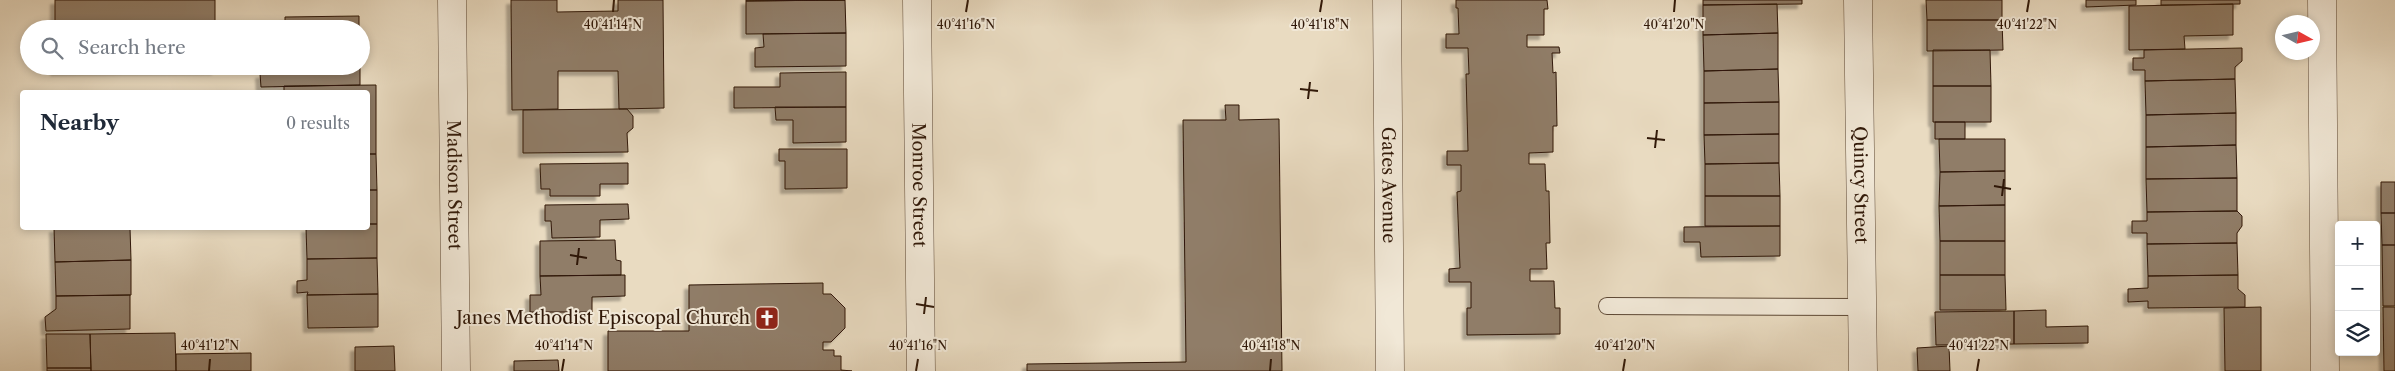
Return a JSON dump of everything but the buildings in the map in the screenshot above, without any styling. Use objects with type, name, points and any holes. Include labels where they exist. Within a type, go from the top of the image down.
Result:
[{"type":"street","name":"Madison Street","points":[[452,0],[456,371]]},
{"type":"street","name":"Monroe Street","points":[[917,0],[921,371]]},
{"type":"street","name":"Gates Avenue","points":[[1387,0],[1390,371]]},
{"type":"street","name":"Quincy Street","points":[[1858,0],[1864,307],[1863,371]]},
{"type":"street","points":[[2322,0],[2324,371]]},
{"type":"lane","points":[[1607,306],[1864,307]]},
{"type":"place","name":"Janes Methodist Episcopal Church","points":[[767,318]]}]
